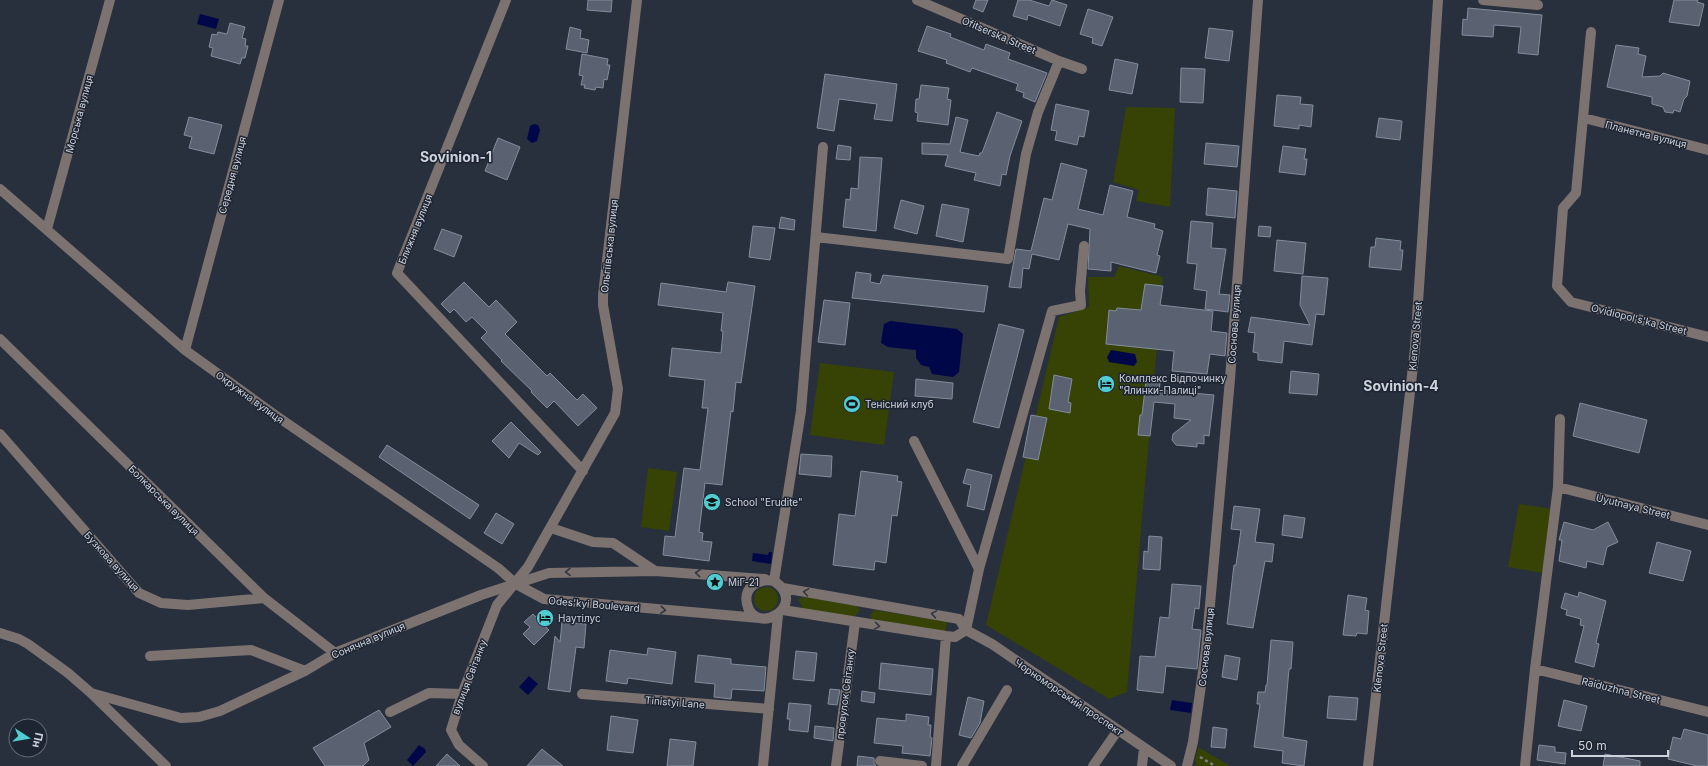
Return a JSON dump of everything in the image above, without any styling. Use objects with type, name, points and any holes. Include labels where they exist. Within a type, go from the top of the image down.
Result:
[{"type":"street","name":"Морська вулиця","points":[[47,229],[110,0]]},
{"type":"street","name":"Середня вулиця","points":[[185,350],[280,0]]},
{"type":"street","name":"Ближня вулиця","points":[[506,0],[397,273],[583,471]]},
{"type":"street","name":"Ольгіївська вулиця","points":[[516,584],[528,567],[583,471],[615,413],[618,400],[618,389],[603,305],[603,295],[637,0]]},
{"type":"street","name":"Ofitserska Street","points":[[917,0],[1059,61],[1082,69]]},
{"type":"street","name":"Соснова вулиця","points":[[1187,766],[1191,751],[1206,650],[1230,379],[1258,0]]},
{"type":"street","name":"Klenova Street","points":[[1368,766],[1415,348],[1438,0]]},
{"type":"street","points":[[1483,0],[1538,5]]},
{"type":"street","points":[[1584,118],[1591,32]]},
{"type":"street","points":[[816,237],[1008,259],[1026,154],[1038,112],[1059,61]]},
{"type":"street","name":"Планетна вулиця","points":[[1584,118],[1708,150]]},
{"type":"street","name":"Ovidiopol's'ka Street","points":[[1584,118],[1576,193],[1563,208],[1557,286],[1571,302],[1708,337]]},
{"type":"street","points":[[769,580],[800,411],[823,147]]},
{"type":"street","name":"Окружна вулиця","points":[[0,189],[185,350],[275,415],[498,568],[516,584]]},
{"type":"street","points":[[966,630],[979,569],[1052,311],[1081,305],[1080,291],[1084,246]]},
{"type":"street","name":"Болкарська вулиця","points":[[1,341],[264,598],[335,653]]},
{"type":"street","points":[[1526,766],[1535,669],[1558,487],[1560,419]]},
{"type":"street","name":"Бузкова вулиця","points":[[0,434],[139,593],[161,603],[188,605],[264,598]]},
{"type":"street","points":[[914,441],[979,569]]},
{"type":"street","name":"Uyutnaya Street","points":[[1558,487],[1708,525]]},
{"type":"street","points":[[551,528],[593,542],[613,543],[655,571]]},
{"type":"street","points":[[516,584],[549,573],[655,571],[769,580],[783,588],[959,619],[966,630]]},
{"type":"street","points":[[756,615],[747,605],[746,598],[749,589],[754,583],[769,580]]},
{"type":"street","name":"Odes'kyi Boulevard","points":[[516,584],[544,600],[756,615],[772,618],[782,609],[946,636],[955,637],[966,630]]},
{"type":"street","name":"Сонячна вулиця","points":[[91,693],[181,718],[199,717],[220,711],[305,671],[335,653],[481,594],[516,584]]},
{"type":"street","name":"вулиця Світанку","points":[[483,766],[459,746],[451,730],[462,694],[497,605],[516,584]]},
{"type":"street","points":[[762,766],[768,709],[782,609],[783,588]]},
{"type":"street","name":"провулок Світанку","points":[[836,766],[854,622]]},
{"type":"street","name":"Чорноморський проспект","points":[[966,630],[992,644],[1171,766]]},
{"type":"street","points":[[0,633],[10,635],[28,644],[68,673],[91,693],[166,766]]},
{"type":"street","points":[[936,766],[946,636]]},
{"type":"street","points":[[150,656],[251,650],[305,671]]},
{"type":"street","name":"Raiduzhna Street","points":[[1535,669],[1708,712]]},
{"type":"street","points":[[962,766],[1007,690]]},
{"type":"street","points":[[390,712],[429,693],[462,694]]},
{"type":"street","name":"Tinistyi Lane","points":[[582,694],[768,709]]},
{"type":"street","points":[[1093,766],[1118,730]]},
{"type":"street","points":[[1142,766],[1144,748]]},
{"type":"street","points":[[880,761],[922,766]]},
{"type":"path","points":[[1191,751],[1215,766]]},
{"type":"green space","points":[[1126,107],[1175,108],[1170,207],[1136,201],[1139,190],[1113,182]]},
{"type":"green space","points":[[1119,266],[1163,277],[1127,692],[1109,699],[986,625],[1059,317],[1089,307],[1088,277],[1114,277]]},
{"type":"green space","name":"Тенісний клуб","points":[[820,363],[894,372],[884,445],[810,435]]},
{"type":"green space","points":[[648,468],[677,472],[669,531],[641,527]]},
{"type":"green space","points":[[1519,504],[1553,509],[1542,573],[1508,567]]},
{"type":"green space","points":[[766,587],[771,588],[777,594],[777,604],[771,610],[766,611],[761,610],[755,604],[754,599],[755,594],[761,588]]},
{"type":"green space","points":[[805,597],[856,606],[860,610],[853,617],[803,609],[798,599]]},
{"type":"green space","points":[[875,610],[947,622],[945,633],[876,622],[871,619],[871,614]]},
{"type":"green space","points":[[1198,747],[1230,766],[1196,766],[1195,760]]},
{"type":"shaded area","points":[[200,14],[219,19],[216,29],[197,24]]},
{"type":"shaded area","points":[[534,124],[538,125],[540,130],[537,141],[532,143],[527,139],[530,126]]},
{"type":"shaded area","points":[[890,321],[957,329],[963,334],[959,372],[953,377],[932,374],[929,367],[921,365],[916,358],[916,350],[888,347],[881,343],[884,324]]},
{"type":"shaded area","points":[[1111,350],[1135,354],[1137,362],[1134,366],[1109,362],[1107,357]]},
{"type":"shaded area","points":[[769,552],[772,552],[771,564],[752,561],[753,553],[768,555]]},
{"type":"shaded area","points":[[529,676],[538,684],[528,695],[519,687]]},
{"type":"shaded area","points":[[1172,700],[1192,703],[1191,713],[1170,710]]},
{"type":"shaded area","points":[[419,745],[425,749],[426,752],[413,766],[407,760]]},
{"type":"building","points":[[588,0],[612,0],[611,12],[587,10]]},
{"type":"building","points":[[976,0],[988,0],[983,12],[973,8]]},
{"type":"building","points":[[1018,0],[1029,0],[1049,6],[1052,0],[1067,5],[1060,26],[1028,15],[1027,20],[1013,16]]},
{"type":"building","points":[[1674,0],[1698,0],[1697,2],[1704,4],[1699,26],[1669,22]]},
{"type":"building","points":[[1468,8],[1542,15],[1538,55],[1518,53],[1521,27],[1494,25],[1493,37],[1462,35],[1463,19],[1467,20]]},
{"type":"building","points":[[1088,9],[1113,17],[1102,46],[1092,43],[1093,38],[1080,34]]},
{"type":"building","points":[[230,23],[245,27],[242,38],[246,39],[245,46],[248,46],[245,58],[242,58],[240,64],[211,56],[213,48],[209,47],[212,34],[217,35],[218,32],[227,34]]},
{"type":"building","points":[[927,26],[951,34],[950,37],[984,50],[986,44],[1010,53],[1008,59],[1047,73],[1035,102],[1023,97],[1024,93],[1016,90],[1018,84],[972,68],[970,72],[946,63],[947,60],[918,51]]},
{"type":"building","points":[[570,27],[581,30],[580,38],[589,40],[587,53],[566,49]]},
{"type":"building","points":[[1209,28],[1233,31],[1229,61],[1205,58]]},
{"type":"building","points":[[1616,45],[1639,48],[1638,54],[1646,56],[1642,77],[1660,76],[1663,73],[1690,81],[1687,96],[1684,99],[1680,112],[1674,110],[1673,113],[1665,112],[1663,107],[1652,104],[1652,97],[1607,87]]},
{"type":"building","points":[[582,54],[608,59],[607,65],[610,65],[607,80],[604,79],[603,88],[596,87],[595,90],[584,88],[585,85],[581,85],[583,76],[579,75]]},
{"type":"building","points":[[1115,59],[1138,64],[1132,94],[1109,90]]},
{"type":"building","points":[[1181,68],[1205,69],[1203,103],[1180,102]]},
{"type":"building","points":[[825,74],[897,84],[892,121],[874,119],[877,104],[839,99],[834,131],[817,128]]},
{"type":"building","points":[[921,85],[949,88],[947,99],[951,100],[948,125],[917,121],[918,113],[915,112],[916,99],[919,99]]},
{"type":"building","points":[[1277,95],[1301,97],[1300,104],[1313,105],[1311,127],[1299,125],[1299,129],[1274,126]]},
{"type":"building","points":[[1056,104],[1089,111],[1084,137],[1079,136],[1077,145],[1055,140],[1057,131],[1051,130]]},
{"type":"building","points":[[997,112],[1022,121],[1010,156],[1006,175],[1002,174],[1000,186],[974,180],[976,173],[945,166],[948,155],[922,154],[922,143],[950,144],[956,117],[968,120],[960,152],[979,156],[980,153],[982,153]]},
{"type":"building","points":[[189,117],[222,125],[214,154],[189,148],[192,137],[184,135]]},
{"type":"building","points":[[1379,118],[1402,121],[1400,140],[1376,137]]},
{"type":"building","points":[[498,138],[520,147],[507,180],[485,171]]},
{"type":"building","points":[[1206,143],[1239,146],[1237,167],[1204,164]]},
{"type":"building","points":[[838,145],[851,147],[850,160],[836,159]]},
{"type":"building","points":[[1283,146],[1306,149],[1304,159],[1307,159],[1305,175],[1279,172]]},
{"type":"building","points":[[860,157],[882,158],[876,231],[843,227],[846,199],[850,200],[851,188],[858,189]]},
{"type":"building","points":[[1061,163],[1087,170],[1078,209],[1103,215],[1110,185],[1133,191],[1127,217],[1155,224],[1154,228],[1163,231],[1157,255],[1160,256],[1156,273],[1111,262],[1111,271],[1088,269],[1090,229],[1068,224],[1059,260],[1032,254],[1029,269],[1023,268],[1021,288],[1009,287],[1016,249],[1031,251],[1044,198],[1052,200]]},
{"type":"building","points":[[1208,188],[1237,191],[1235,218],[1206,215]]},
{"type":"building","points":[[901,200],[924,206],[917,234],[894,228]]},
{"type":"building","points":[[942,204],[969,209],[963,242],[936,236]]},
{"type":"building","points":[[781,217],[795,220],[794,230],[779,228]]},
{"type":"building","points":[[1191,221],[1213,223],[1211,248],[1226,249],[1219,294],[1230,295],[1228,312],[1205,309],[1207,291],[1194,289],[1197,264],[1187,263]]},
{"type":"building","points":[[753,226],[775,228],[770,260],[749,257]]},
{"type":"building","points":[[1259,226],[1271,227],[1270,237],[1258,236]]},
{"type":"building","points":[[442,229],[462,236],[454,257],[434,249]]},
{"type":"building","points":[[1376,238],[1401,241],[1400,250],[1403,250],[1401,270],[1369,267],[1371,247],[1375,247]]},
{"type":"building","points":[[1277,240],[1306,243],[1303,274],[1274,271]]},
{"type":"building","points":[[856,272],[871,274],[870,282],[880,284],[883,275],[988,286],[984,312],[852,298]]},
{"type":"building","points":[[1302,276],[1328,278],[1324,315],[1316,314],[1312,345],[1284,341],[1282,363],[1258,360],[1258,353],[1253,352],[1255,333],[1248,332],[1251,317],[1310,325],[1300,305]]},
{"type":"building","points":[[464,282],[489,307],[496,300],[517,322],[505,334],[547,376],[550,373],[577,400],[583,394],[597,408],[578,426],[554,401],[547,408],[531,392],[532,391],[501,361],[502,360],[481,338],[487,332],[472,317],[466,322],[454,309],[450,313],[441,304]]},
{"type":"building","points":[[728,282],[755,286],[741,383],[736,382],[733,412],[731,411],[722,485],[705,483],[699,532],[703,533],[702,541],[712,542],[709,561],[663,555],[665,536],[675,537],[684,468],[700,470],[708,408],[702,408],[705,380],[669,376],[672,348],[721,353],[723,313],[658,305],[661,283],[726,292]]},
{"type":"building","points":[[1145,284],[1163,286],[1160,305],[1213,311],[1211,331],[1227,333],[1225,356],[1210,354],[1207,374],[1172,371],[1174,351],[1106,344],[1109,310],[1116,311],[1117,308],[1141,310]]},
{"type":"building","points":[[824,300],[850,303],[845,345],[818,342]]},
{"type":"building","points":[[999,324],[1024,330],[999,428],[973,422]]},
{"type":"building","points":[[1291,371],[1319,374],[1317,395],[1289,393]]},
{"type":"building","points":[[1054,375],[1072,379],[1068,402],[1071,403],[1070,413],[1049,409]]},
{"type":"building","points":[[916,379],[953,383],[952,399],[915,396]]},
{"type":"building","points":[[1146,381],[1160,383],[1159,390],[1214,395],[1209,436],[1204,435],[1204,444],[1197,443],[1197,447],[1176,445],[1172,440],[1173,434],[1191,420],[1174,418],[1175,404],[1154,402],[1150,436],[1138,435]]},
{"type":"building","points":[[1580,403],[1647,420],[1639,453],[1573,436]]},
{"type":"building","points":[[1031,415],[1047,418],[1038,460],[1023,457]]},
{"type":"building","points":[[511,422],[541,452],[538,455],[519,443],[509,458],[492,441]]},
{"type":"building","points":[[387,445],[479,505],[470,519],[379,457]]},
{"type":"building","points":[[801,454],[832,456],[831,477],[799,474]]},
{"type":"building","points":[[967,469],[992,475],[984,510],[967,506],[971,485],[963,483]]},
{"type":"building","points":[[861,471],[898,476],[897,481],[902,482],[897,516],[892,515],[886,563],[875,561],[874,570],[833,565],[839,514],[855,516]]},
{"type":"building","points":[[1234,506],[1260,509],[1255,542],[1274,544],[1272,562],[1265,561],[1253,628],[1227,624],[1234,565],[1236,565],[1241,530],[1231,529]]},
{"type":"building","points":[[496,513],[514,524],[502,544],[484,533]]},
{"type":"building","points":[[1284,515],[1305,518],[1302,538],[1282,535]]},
{"type":"building","points":[[1564,522],[1593,530],[1608,522],[1618,542],[1607,547],[1603,565],[1587,561],[1586,568],[1559,561],[1562,540],[1559,540]]},
{"type":"building","points":[[1149,536],[1162,537],[1160,570],[1143,569],[1144,551],[1148,552]]},
{"type":"building","points":[[1657,542],[1691,551],[1683,581],[1649,573]]},
{"type":"building","points":[[1172,584],[1201,586],[1199,609],[1195,608],[1192,629],[1201,630],[1197,669],[1166,666],[1163,693],[1137,690],[1140,656],[1155,657],[1160,617],[1169,618]]},
{"type":"building","points":[[1579,592],[1606,601],[1596,643],[1599,644],[1594,667],[1575,662],[1584,626],[1580,625],[1581,619],[1566,615],[1567,610],[1561,608],[1565,593],[1578,597]]},
{"type":"building","points":[[1348,595],[1367,598],[1365,610],[1369,611],[1367,634],[1357,633],[1356,636],[1343,635]]},
{"type":"building","points":[[533,614],[549,630],[534,645],[523,634],[530,627],[524,622]]},
{"type":"building","points":[[562,622],[586,624],[584,648],[576,647],[570,692],[548,689],[555,636],[560,642]]},
{"type":"building","points":[[1271,640],[1293,642],[1283,737],[1307,741],[1304,766],[1282,763],[1283,751],[1254,747],[1260,704],[1257,704],[1258,692],[1265,692],[1267,685]]},
{"type":"building","points":[[648,648],[676,652],[672,684],[628,678],[627,684],[606,681],[610,650],[647,655]]},
{"type":"building","points":[[796,651],[817,653],[814,681],[793,679]]},
{"type":"building","points":[[698,655],[731,659],[731,664],[766,667],[764,691],[732,689],[731,699],[714,697],[715,684],[695,682]]},
{"type":"building","points":[[1225,655],[1240,658],[1237,680],[1222,677]]},
{"type":"building","points":[[881,663],[933,669],[931,695],[879,689]]},
{"type":"building","points":[[830,689],[840,690],[837,705],[828,704]]},
{"type":"building","points":[[862,691],[875,693],[874,703],[861,701]]},
{"type":"building","points":[[1329,696],[1358,698],[1356,720],[1327,718]]},
{"type":"building","points":[[968,697],[984,701],[980,723],[971,738],[959,735]]},
{"type":"building","points":[[1564,700],[1587,706],[1581,731],[1558,726]]},
{"type":"building","points":[[789,703],[811,705],[808,732],[789,730],[790,719],[787,719]]},
{"type":"building","points":[[379,710],[391,727],[364,743],[369,760],[363,766],[325,766],[313,748]]},
{"type":"building","points":[[906,714],[929,717],[928,725],[931,725],[930,737],[932,738],[930,756],[902,753],[903,746],[874,743],[877,718],[906,721]]},
{"type":"building","points":[[611,716],[638,720],[633,753],[607,750]]},
{"type":"building","points":[[815,726],[834,728],[833,741],[814,738]]},
{"type":"building","points":[[1213,727],[1227,729],[1225,748],[1211,747]]},
{"type":"building","points":[[1684,729],[1708,735],[1708,766],[1697,766],[1668,759],[1673,737],[1681,739]]},
{"type":"building","points":[[670,739],[696,742],[693,766],[667,766]]},
{"type":"building","points":[[1539,745],[1555,747],[1555,752],[1566,753],[1565,764],[1537,760]]},
{"type":"building","points":[[542,749],[563,766],[527,766]]},
{"type":"building","points":[[447,754],[460,766],[436,766]]},
{"type":"building","points":[[1605,754],[1640,761],[1640,766],[1603,766]]},
{"type":"building","points":[[858,756],[874,758],[874,763],[876,766],[857,766]]},
{"type":"place","name":"Комплекс Відпочинку \"Ялинки-Палиці\"","points":[[1106,384]]},
{"type":"place","name":"Тенісний клуб","points":[[852,404]]},
{"type":"place","name":"School \"Erudite\"","points":[[712,502]]},
{"type":"place","name":"МіГ-21","points":[[715,582]]},
{"type":"place","name":"Наутілус","points":[[545,618]]},
{"type":"district","name":"Sovinion-1","points":[[456,157]]},
{"type":"district","name":"Sovinion-4","points":[[1401,386]]}]
